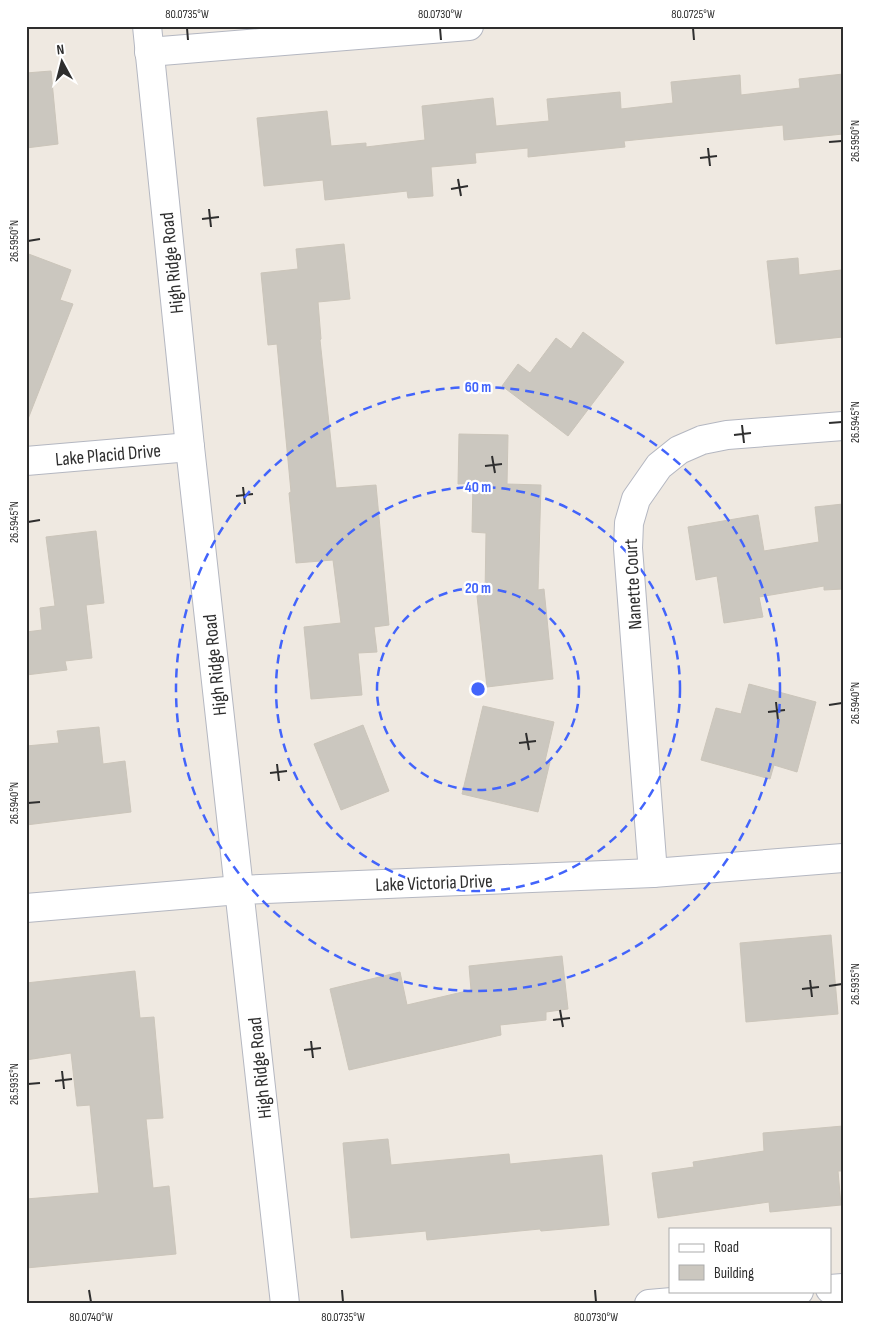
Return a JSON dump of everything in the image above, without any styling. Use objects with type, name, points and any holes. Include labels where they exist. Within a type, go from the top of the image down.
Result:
[{"type":"street","points":[[148,39],[469,26]]},
{"type":"street","name":"High Ridge Road","points":[[148,39],[190,447],[285,1304]]},
{"type":"street","name":"Nanette Court","points":[[653,873],[628,548],[629,523],[636,499],[659,466],[679,450],[702,440],[726,435],[843,426]]},
{"type":"street","name":"Lake Placid Drive","points":[[26,461],[190,447]]},
{"type":"street","name":"Lake Victoria Drive","points":[[26,908],[239,890],[653,873],[843,858]]},
{"type":"street","points":[[649,1304],[711,1301],[790,1292]]},
{"type":"building","points":[[51,71],[58,144],[26,148],[26,73]]},
{"type":"building","points":[[843,74],[843,134],[784,140],[783,125],[624,141],[625,147],[528,157],[528,148],[475,153],[476,163],[431,167],[433,196],[408,198],[407,191],[325,200],[323,180],[264,186],[257,118],[327,111],[331,146],[366,143],[366,147],[425,140],[422,106],[493,98],[496,126],[549,121],[547,99],[620,92],[621,109],[673,103],[671,82],[740,75],[741,95],[800,88],[799,79]]},
{"type":"building","points":[[344,244],[350,299],[318,302],[320,340],[336,488],[376,485],[389,625],[374,627],[377,652],[358,653],[362,695],[311,699],[304,627],[341,623],[333,560],[296,563],[277,344],[268,345],[261,273],[298,269],[296,249]]},
{"type":"building","points":[[26,253],[71,270],[60,300],[73,304],[28,419],[26,419]]},
{"type":"building","points":[[798,258],[799,275],[841,270],[843,286],[843,337],[776,344],[767,261]]},
{"type":"building","points":[[583,332],[624,362],[568,436],[502,386],[518,364],[530,373],[556,338],[571,349]]},
{"type":"building","points":[[459,434],[508,435],[507,484],[541,485],[538,590],[544,589],[553,679],[487,687],[477,596],[485,595],[486,533],[472,532],[473,483],[458,484]]},
{"type":"building","points":[[843,504],[843,589],[824,590],[824,586],[759,597],[763,617],[724,623],[717,576],[696,580],[688,527],[758,515],[764,551],[819,542],[815,507]]},
{"type":"building","points":[[96,531],[104,603],[86,605],[92,658],[65,661],[67,670],[26,675],[26,632],[42,630],[40,608],[55,606],[46,537]]},
{"type":"building","points":[[749,684],[816,702],[797,772],[774,765],[770,779],[701,760],[716,708],[741,714]]},
{"type":"building","points":[[483,706],[554,722],[545,761],[550,762],[538,812],[462,794]]},
{"type":"building","points":[[363,725],[389,791],[341,810],[314,744]]},
{"type":"building","points":[[99,727],[103,764],[125,761],[131,812],[26,825],[26,746],[59,743],[57,731]]},
{"type":"building","points":[[831,935],[838,1014],[746,1022],[740,943]]},
{"type":"building","points":[[562,956],[568,1009],[546,1012],[546,1020],[500,1025],[501,1035],[349,1070],[330,989],[400,972],[407,1005],[471,990],[469,966]]},
{"type":"building","points":[[135,971],[140,1018],[154,1017],[163,1118],[146,1119],[153,1188],[169,1186],[176,1254],[26,1268],[26,1199],[99,1193],[90,1105],[77,1106],[71,1053],[26,1060],[26,983]]},
{"type":"building","points":[[843,1126],[843,1171],[838,1171],[841,1205],[770,1212],[769,1202],[658,1218],[652,1173],[694,1167],[693,1162],[764,1151],[763,1133]]},
{"type":"building","points":[[388,1139],[391,1165],[509,1154],[510,1164],[602,1155],[609,1225],[541,1231],[540,1229],[427,1240],[426,1231],[351,1238],[343,1143]]}]
